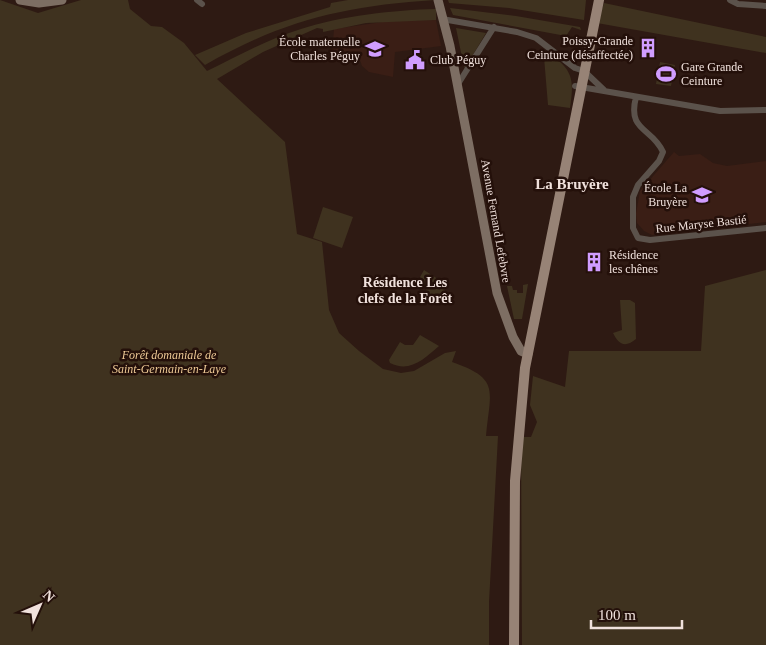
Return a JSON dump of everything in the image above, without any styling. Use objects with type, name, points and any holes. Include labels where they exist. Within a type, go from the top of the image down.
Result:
[{"type":"main road","points":[[514,645],[515,480],[525,350],[577,108],[592,0]]},
{"type":"main road","points":[[509,645],[510,480],[514,414],[525,350],[580,79],[596,19],[599,0]]},
{"type":"street","points":[[20,0],[39,3],[62,0]]},
{"type":"street","name":"Avenue Fernand Lefebvre","points":[[438,0],[445,19]]},
{"type":"street","name":"Avenue Fernand Lefebvre","points":[[444,0],[447,31],[497,293],[505,321],[525,350]]},
{"type":"street","points":[[731,1],[738,4],[766,6]]},
{"type":"street","points":[[445,19],[517,32],[536,38],[580,79],[595,88],[720,111],[766,110]]},
{"type":"street","points":[[458,84],[494,28]]},
{"type":"street","points":[[580,79],[595,88]]},
{"type":"street","points":[[577,108],[595,88]]},
{"type":"street","name":"Rue Maryse Bastié","points":[[636,96],[634,115],[639,127],[660,146],[662,152],[659,161],[638,185],[633,197],[633,228],[638,238],[650,240],[766,228]]},
{"type":"shaded area","name":"École maternelle Charles Péguy","points":[[436,20],[441,46],[395,52],[393,77],[369,72],[362,66],[360,60],[332,54],[334,29],[389,21]]},
{"type":"shaded area","name":"École La Bruyère","points":[[674,152],[679,156],[700,154],[713,163],[727,166],[766,161],[766,222],[652,235],[644,231],[637,223],[636,214],[640,191]]},
{"type":"green space","name":"Forêt domaniale de Saint-Germain-en-Laye","points":[[0,0],[38,13],[81,0],[128,0],[130,9],[151,26],[162,27],[184,43],[207,71],[253,48],[316,24],[368,15],[436,9],[436,20],[366,23],[323,32],[323,29],[317,28],[263,52],[217,79],[285,142],[297,234],[322,242],[329,310],[339,333],[383,369],[401,373],[414,371],[445,353],[456,351],[452,362],[479,374],[489,388],[490,397],[486,436],[498,436],[489,602],[489,645],[0,645]]},
{"type":"green space","points":[[348,0],[435,0],[372,6],[316,18],[288,26],[261,37],[205,65],[195,55],[246,33],[330,7],[331,3]]},
{"type":"green space","points":[[448,0],[586,0],[584,20],[509,8],[449,3]]},
{"type":"green space","points":[[604,3],[766,37],[766,53],[597,23]]},
{"type":"green space","points":[[450,8],[516,16],[580,27],[581,30],[572,27],[566,36],[453,15]]},
{"type":"green space","points":[[456,28],[486,33],[465,68],[464,67]]},
{"type":"green space","points":[[549,53],[568,71],[572,83],[570,108],[548,105],[544,57]]},
{"type":"green space","name":"Gare Grande Ceinture","points":[[660,62],[675,65],[671,86],[656,84]]},
{"type":"green space","points":[[323,207],[353,217],[342,248],[313,238]]},
{"type":"green space","points":[[424,270],[444,283],[445,293],[442,297],[430,298],[420,277]]},
{"type":"green space","points":[[766,270],[766,645],[522,645],[521,437],[531,437],[537,422],[530,405],[533,376],[565,387],[569,351],[701,351],[705,286]]},
{"type":"green space","points":[[528,284],[522,319],[514,319],[507,286],[512,286],[513,290],[517,290],[517,293],[523,293],[523,285]]},
{"type":"green space","points":[[620,300],[630,300],[635,303],[636,339],[628,344],[619,342],[613,333],[622,330]]},
{"type":"green space","points":[[420,335],[439,346],[416,363],[397,366],[390,363],[389,360],[400,342],[405,345],[413,345]]},
{"type":"place","name":"Poissy-Grande Ceinture (désaffectée)","points":[[648,48]]},
{"type":"place","name":"École maternelle Charles Péguy","points":[[375,49]]},
{"type":"place","name":"Club Péguy","points":[[415,60]]},
{"type":"place","name":"Gare Grande Ceinture","points":[[666,74]]},
{"type":"place","name":"École La Bruyère","points":[[702,195]]},
{"type":"place","name":"Résidence les chênes","points":[[594,262]]},
{"type":"district","name":"La Bruyère","points":[[572,184]]},
{"type":"district","name":"Résidence Les clefs de la Forêt","points":[[405,290]]}]
